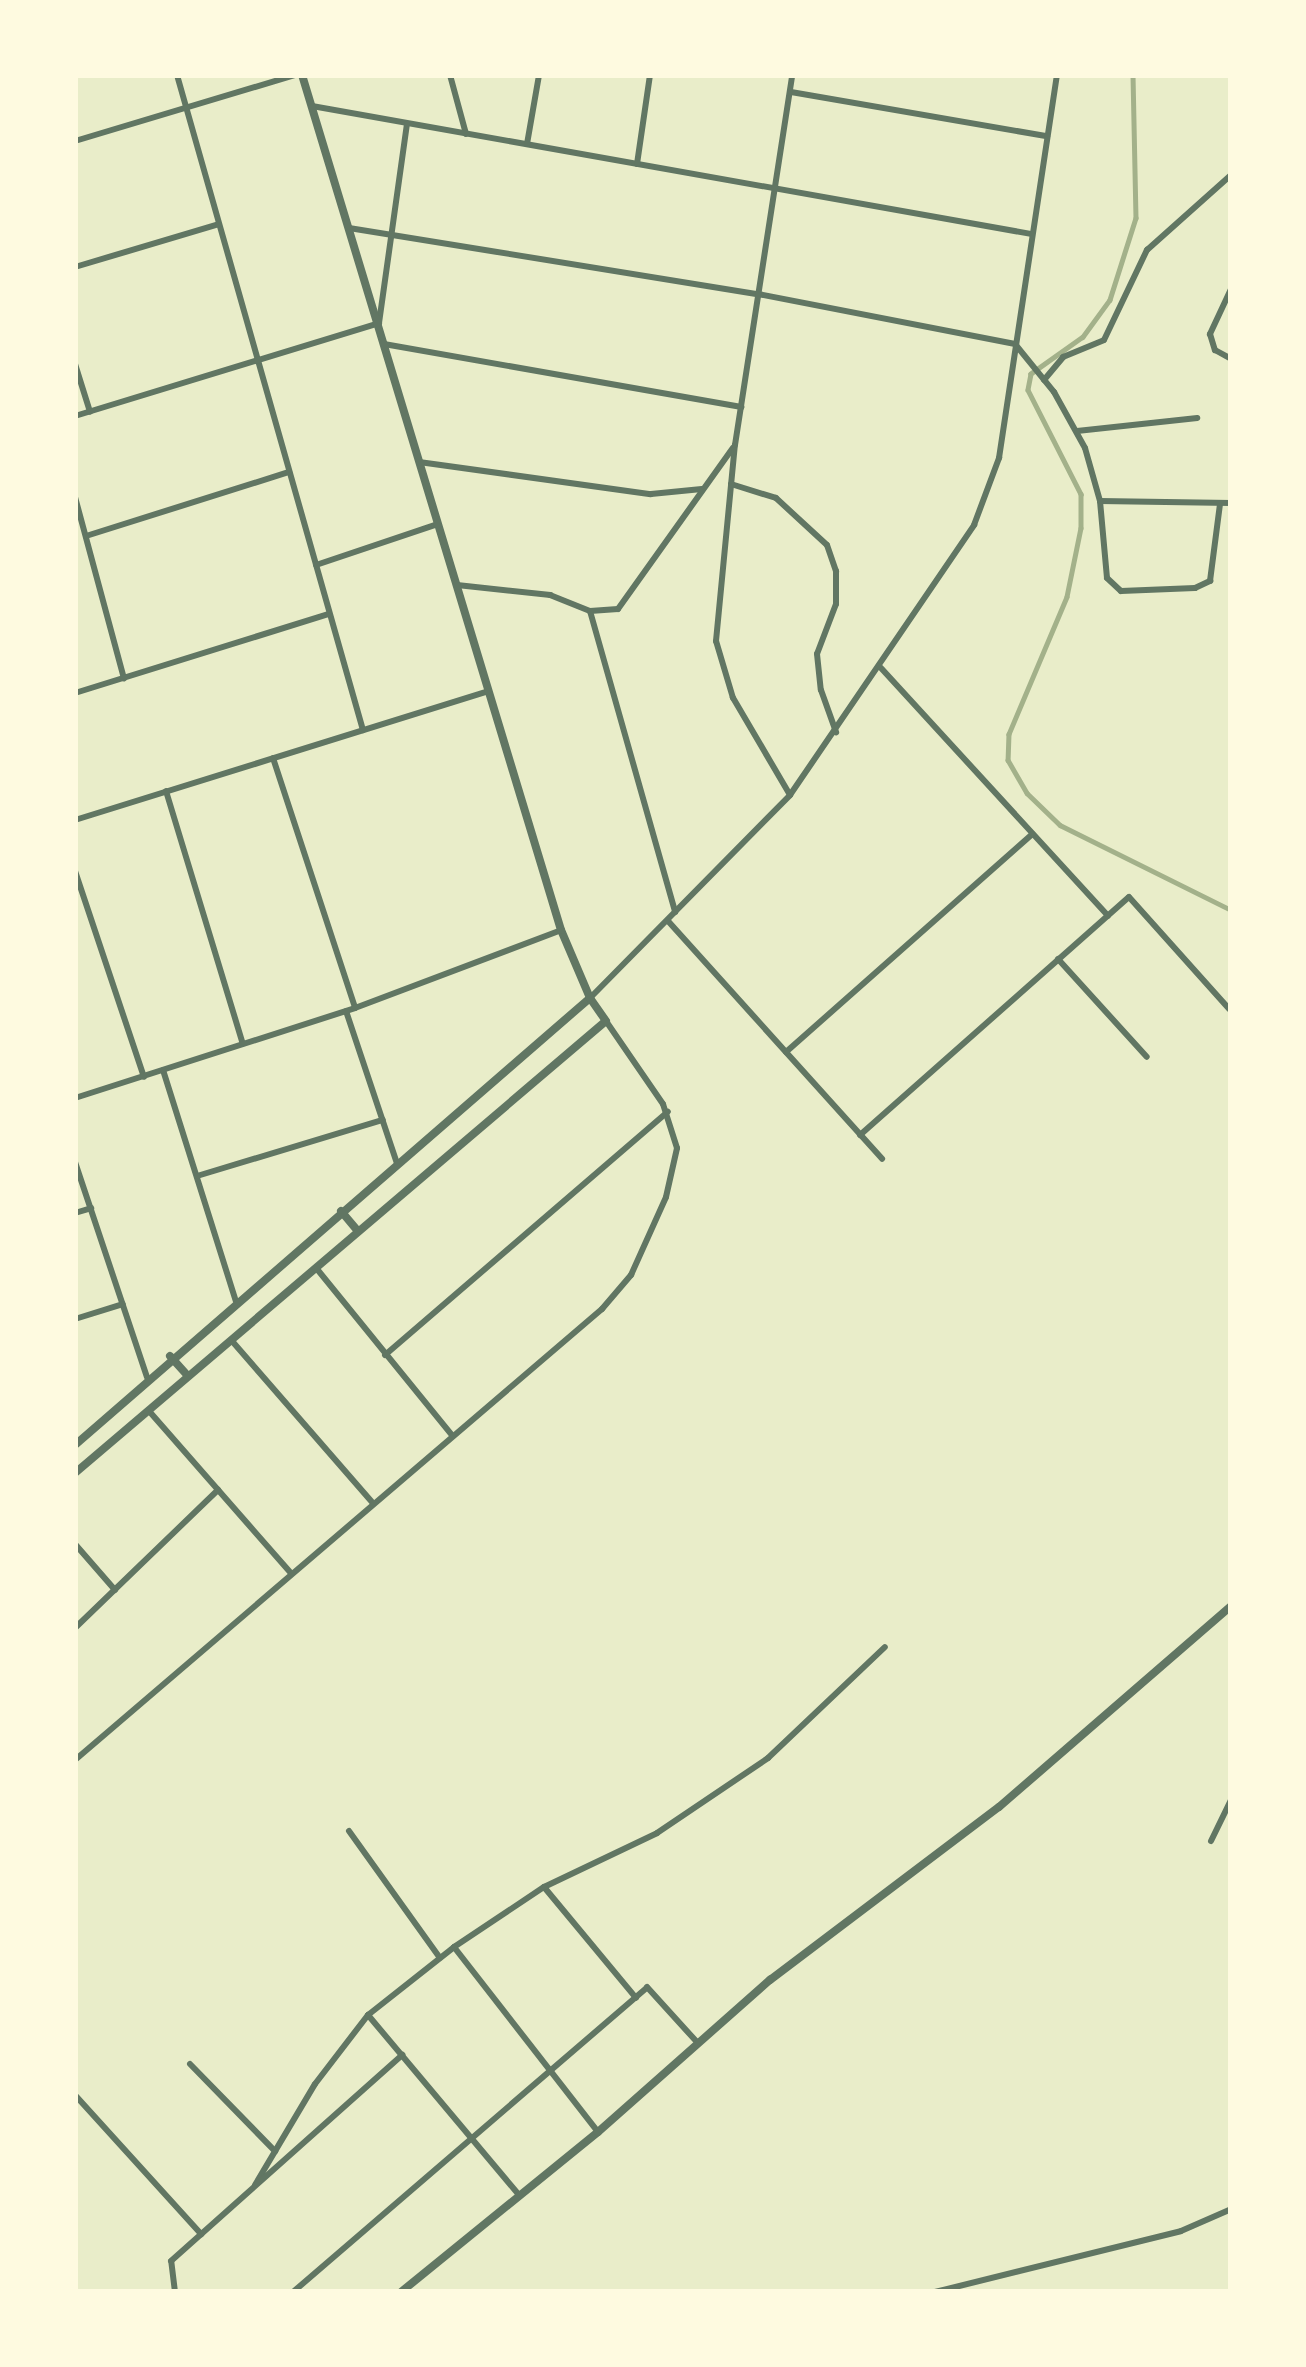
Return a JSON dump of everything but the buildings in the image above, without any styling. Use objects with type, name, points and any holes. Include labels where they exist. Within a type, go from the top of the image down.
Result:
[{"type":"street","points":[[177,75],[363,730]]},
{"type":"street","points":[[75,141],[298,75],[312,106],[379,323],[561,930],[590,998],[668,1112],[677,1148],[674,1174],[631,1275],[602,1309],[75,1760]]},
{"type":"street","points":[[450,75],[466,134]]},
{"type":"street","points":[[527,144],[539,75]]},
{"type":"street","points":[[637,164],[650,75]]},
{"type":"street","points":[[790,796],[733,698],[716,641],[735,445],[793,75]]},
{"type":"street","points":[[75,1444],[170,1356],[590,998],[790,796],[836,732],[960,552],[984,503],[999,458],[1057,75]]},
{"type":"street","points":[[790,92],[1047,136]]},
{"type":"street","points":[[312,106],[1031,234]]},
{"type":"street","points":[[379,323],[407,123]]},
{"type":"street","points":[[1044,380],[1063,357],[1104,340],[1147,250],[1231,175]]},
{"type":"street","points":[[75,267],[219,224]]},
{"type":"street","points":[[349,228],[758,294],[1015,344],[1077,431],[1100,501],[1107,578],[1126,591],[1195,588],[1210,581],[1220,504]]},
{"type":"street","points":[[1231,289],[1210,334],[1215,350],[1231,358]]},
{"type":"street","points":[[75,416],[379,323]]},
{"type":"street","points":[[384,344],[741,407]]},
{"type":"street","points":[[75,364],[90,412]]},
{"type":"street","points":[[1077,431],[1198,418]]},
{"type":"street","points":[[457,585],[550,595],[590,611],[618,609],[632,596],[735,445]]},
{"type":"street","points":[[419,462],[650,494],[705,488]]},
{"type":"street","points":[[86,536],[290,472]]},
{"type":"street","points":[[731,484],[776,498],[827,545],[836,571],[836,604],[818,654],[821,690],[836,732]]},
{"type":"street","points":[[75,497],[124,678]]},
{"type":"street","points":[[1100,501],[1231,503]]},
{"type":"street","points":[[315,565],[438,524]]},
{"type":"street","points":[[590,611],[675,912]]},
{"type":"street","points":[[75,694],[329,614]]},
{"type":"street","points":[[881,668],[1108,916]]},
{"type":"street","points":[[75,820],[488,691]]},
{"type":"street","points":[[273,758],[356,1008]]},
{"type":"street","points":[[166,791],[243,1045]]},
{"type":"street","points":[[786,1052],[1032,834]]},
{"type":"street","points":[[75,871],[144,1077]]},
{"type":"street","points":[[860,1135],[1129,897],[1229,1009]]},
{"type":"street","points":[[667,920],[882,1159]]},
{"type":"street","points":[[75,1098],[356,1008],[561,930]]},
{"type":"street","points":[[1058,959],[1147,1058]]},
{"type":"street","points":[[346,1011],[397,1163]]},
{"type":"street","points":[[75,1473],[605,1021]]},
{"type":"street","points":[[163,1070],[236,1301]]},
{"type":"street","points":[[385,1355],[668,1112]]},
{"type":"street","points":[[196,1176],[383,1120]]},
{"type":"street","points":[[75,1162],[147,1378]]},
{"type":"street","points":[[75,1213],[91,1208]]},
{"type":"street","points":[[341,1211],[357,1230]]},
{"type":"street","points":[[315,1266],[451,1434]]},
{"type":"street","points":[[75,1318],[123,1304]]},
{"type":"street","points":[[230,1338],[373,1502]]},
{"type":"street","points":[[170,1356],[186,1374]]},
{"type":"street","points":[[146,1408],[291,1573]]},
{"type":"street","points":[[75,1628],[218,1490]]},
{"type":"street","points":[[75,1544],[115,1590]]},
{"type":"street","points":[[401,2292],[598,2132],[696,2041],[999,1808],[1231,1606]]},
{"type":"street","points":[[255,2185],[315,2084],[368,2015],[454,1947],[544,1887],[656,1833],[768,1759],[886,1647]]},
{"type":"street","points":[[1211,1841],[1231,1801]]},
{"type":"street","points":[[350,1831],[440,1958]]},
{"type":"street","points":[[544,1887],[636,1998]]},
{"type":"street","points":[[454,1947],[598,2132]]},
{"type":"street","points":[[293,2292],[647,1987],[696,2041]]},
{"type":"street","points":[[368,2015],[520,2196]]},
{"type":"street","points":[[175,2292],[171,2261],[402,2055]]},
{"type":"street","points":[[190,2064],[274,2151]]},
{"type":"street","points":[[75,2095],[201,2234]]},
{"type":"street","points":[[935,2292],[1181,2230],[1231,2209]]},
{"type":"waterway","points":[[1133,75],[1136,218],[1110,300],[1083,337],[1031,374],[1028,390],[1081,494],[1081,528],[1067,597],[1009,734],[1008,760],[1027,793],[1060,825],[1231,910]]}]
